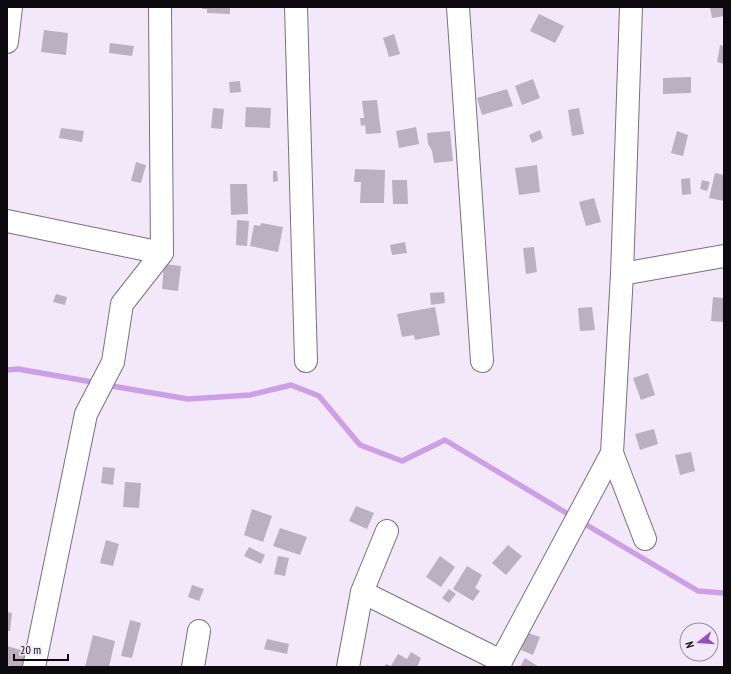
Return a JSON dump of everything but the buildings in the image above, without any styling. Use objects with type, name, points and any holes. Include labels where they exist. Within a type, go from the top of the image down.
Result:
[{"type":"street","points":[[7,42],[11,7]]},
{"type":"street","points":[[34,667],[86,414],[113,362],[122,304],[162,253],[160,7]]},
{"type":"street","points":[[296,7],[306,361]]},
{"type":"street","points":[[458,7],[482,361]]},
{"type":"street","points":[[631,7],[622,274],[612,453],[645,539]]},
{"type":"street","points":[[7,221],[162,253]]},
{"type":"street","points":[[622,274],[724,256]]},
{"type":"street","points":[[362,592],[500,664],[612,453]]},
{"type":"street","points":[[348,667],[362,592],[386,531]]},
{"type":"street","points":[[193,667],[199,631]]},
{"type":"waterway","points":[[7,370],[18,369],[98,383]]},
{"type":"waterway","points":[[106,385],[188,399],[250,395],[291,385],[319,396],[360,445],[402,461],[445,440],[573,517]]},
{"type":"waterway","points":[[580,521],[698,591],[724,593]]}]
